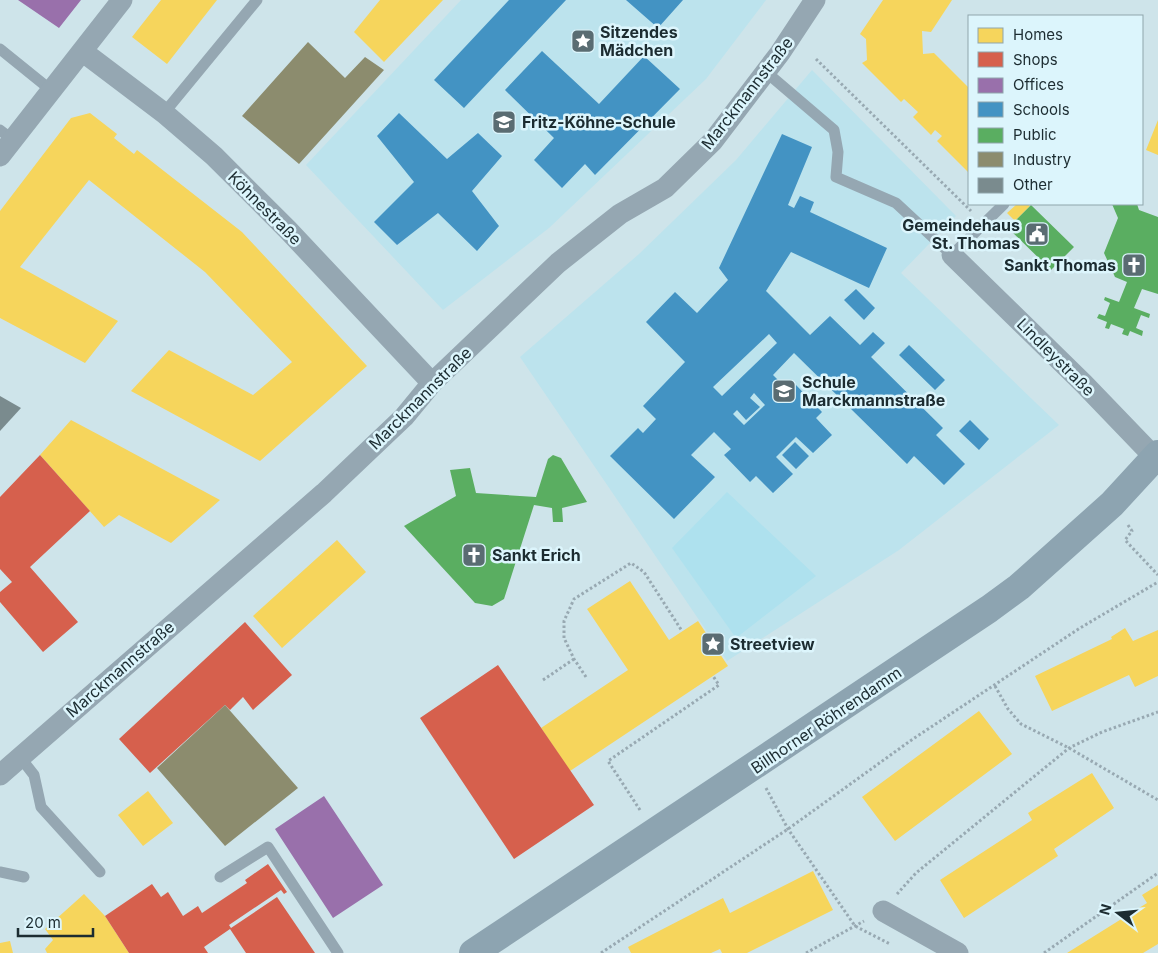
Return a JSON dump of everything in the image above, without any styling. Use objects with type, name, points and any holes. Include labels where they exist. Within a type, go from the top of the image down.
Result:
[{"type":"street","points":[[0,156],[6,135],[52,91],[122,0]]},
{"type":"street","name":"Marckmannstraße","points":[[0,774],[324,493],[404,417],[432,383],[558,263],[620,214],[665,188],[713,141],[766,72],[815,0]]},
{"type":"street","name":"Köhnestraße","points":[[82,51],[164,113],[214,156],[288,230],[432,383]]},
{"type":"street","name":"Lindleystraße","points":[[952,255],[1157,458]]},
{"type":"street","name":"Billhorner Röhrendamm","points":[[473,953],[754,768],[989,609],[1019,587],[1112,504],[1157,458]]},
{"type":"street","points":[[883,912],[958,953]]},
{"type":"lane","points":[[164,113],[257,0]]},
{"type":"lane","points":[[0,48],[52,91]]},
{"type":"lane","points":[[766,72],[804,102],[834,130],[838,152],[836,177],[896,203],[952,255],[1003,205]]},
{"type":"lane","points":[[20,757],[34,776],[42,807],[100,872]]},
{"type":"lane","points":[[220,877],[268,847],[336,952]]},
{"type":"lane","points":[[0,872],[24,877]]},
{"type":"path","points":[[816,59],[984,224]]},
{"type":"path","points":[[1112,504],[1132,531],[1125,540],[1158,575]]},
{"type":"path","points":[[586,677],[574,659],[564,638],[564,621],[574,599],[631,563],[644,572],[682,631]]},
{"type":"path","points":[[601,953],[788,830],[910,741],[1080,628],[1158,582]]},
{"type":"path","points":[[542,680],[574,659]]},
{"type":"path","points":[[656,833],[608,761],[719,685],[713,676]]},
{"type":"path","points":[[995,686],[1008,709],[1021,724],[1069,748],[1158,800]]},
{"type":"path","points":[[806,953],[883,912],[916,873],[1069,748],[1102,732],[1158,712]]},
{"type":"path","points":[[754,768],[788,830],[855,926],[898,948]]},
{"type":"path","points":[[1044,953],[1158,873]]},
{"type":"shaded area","name":"Fritz-Köhne-Schule","points":[[461,0],[766,0],[706,79],[549,228],[443,310],[306,165]]},
{"type":"shaded area","name":"Schule Marckmannstraße","points":[[812,70],[956,216],[901,273],[1059,425],[899,550],[727,661],[520,357],[639,254],[736,160]]},
{"type":"shaded area","points":[[727,492],[816,576],[736,638],[672,548]]},
{"type":"building: Homes","points":[[161,0],[217,0],[167,64],[132,37]]},
{"type":"building: Homes","points":[[380,0],[443,0],[384,62],[354,32]]},
{"type":"building: Homes","points":[[883,0],[952,0],[931,32],[922,31],[923,54],[934,53],[968,87],[968,172],[937,141],[942,136],[935,130],[931,135],[913,117],[918,112],[904,99],[901,102],[862,63],[867,60],[866,39],[860,34]]},
{"type":"building: Homes","points":[[90,113],[117,134],[114,138],[134,154],[137,150],[242,232],[367,366],[260,461],[131,391],[169,350],[253,395],[292,362],[205,272],[89,180],[20,267],[118,321],[85,363],[0,318],[0,211],[71,118]]},
{"type":"building: Homes","points":[[1158,120],[1158,155],[1146,150]]},
{"type":"building: Homes","points":[[1016,205],[1030,206],[1015,221],[1007,213]]},
{"type":"building: Homes","points":[[71,420],[220,500],[171,543],[119,515],[104,527],[40,455]]},
{"type":"building: Homes","points":[[337,540],[366,572],[282,648],[253,616]]},
{"type":"building: Homes","points":[[630,581],[669,640],[698,621],[728,666],[570,771],[541,728],[628,670],[587,609]]},
{"type":"building: Homes","points":[[1125,628],[1133,641],[1158,630],[1158,676],[1135,687],[1129,675],[1052,711],[1035,676],[1112,639],[1111,637]]},
{"type":"building: Homes","points":[[979,711],[1012,754],[895,841],[862,797]]},
{"type":"building: Homes","points":[[1092,773],[1114,808],[1054,849],[1058,856],[964,918],[940,880],[1032,820],[1028,813]]},
{"type":"building: Homes","points":[[148,791],[173,823],[143,846],[118,815]]},
{"type":"building: Homes","points":[[813,871],[833,910],[747,953],[722,953],[720,949],[711,953],[631,953],[628,947],[723,898],[730,913]]},
{"type":"building: Homes","points":[[1158,885],[1158,944],[1143,953],[1067,953],[1147,903],[1142,895]]},
{"type":"building: Homes","points":[[84,894],[105,916],[129,953],[47,953],[45,949],[53,940],[45,929]]},
{"type":"building: Homes","points":[[10,941],[13,953],[0,953],[0,943]]},
{"type":"building: Shops","points":[[40,455],[90,511],[30,567],[78,622],[43,652],[0,602],[0,592],[12,582],[0,569],[0,497]]},
{"type":"building: Shops","points":[[245,622],[292,675],[253,710],[243,697],[230,710],[225,705],[150,773],[119,739]]},
{"type":"building: Shops","points":[[498,665],[594,805],[514,859],[420,718]]},
{"type":"building: Shops","points":[[268,864],[287,892],[284,894],[281,890],[229,925],[231,928],[277,897],[315,953],[246,953],[230,929],[204,947],[208,953],[129,953],[105,916],[152,884],[161,897],[168,892],[183,916],[198,906],[202,913],[247,883],[245,880]]},
{"type":"building: Offices","points":[[18,0],[81,0],[59,28]]},
{"type":"building: Offices","points":[[324,796],[383,885],[333,918],[275,829]]},
{"type":"building: Schools","points":[[509,0],[566,0],[464,108],[434,80]]},
{"type":"building: Schools","points":[[626,0],[683,0],[658,28]]},
{"type":"building: Schools","points":[[542,51],[599,104],[644,56],[680,89],[595,175],[585,164],[562,188],[534,160],[554,138],[505,90]]},
{"type":"building: Schools","points":[[399,113],[447,159],[478,133],[502,156],[472,191],[499,226],[477,251],[438,213],[397,245],[374,222],[414,182],[377,136]]},
{"type":"building: Schools","points":[[782,134],[812,147],[788,205],[794,208],[800,196],[814,202],[810,212],[887,248],[869,288],[791,252],[766,291],[810,335],[830,316],[860,345],[873,332],[885,343],[871,357],[943,428],[936,435],[965,464],[944,485],[914,456],[907,464],[794,353],[773,375],[789,391],[796,385],[822,412],[816,418],[832,435],[813,453],[796,437],[776,457],[793,474],[773,493],[756,476],[750,482],[724,455],[731,449],[714,432],[691,455],[715,477],[674,519],[610,456],[638,428],[643,433],[656,419],[643,406],[685,362],[646,322],[675,292],[697,313],[728,280],[719,268]],"holes":[[[769,334],[777,343],[722,396],[713,387]],[[754,393],[765,405],[744,425],[733,414],[737,410],[746,420],[760,407],[750,398]]]},
{"type":"building: Schools","points":[[856,289],[875,308],[864,320],[844,300]]},
{"type":"building: Schools","points":[[909,345],[945,380],[935,390],[899,355]]},
{"type":"building: Schools","points":[[970,420],[989,439],[979,450],[959,431]]},
{"type":"building: Schools","points":[[795,442],[809,456],[796,469],[782,455]]},
{"type":"building: Public","name":"Gemeindehaus St. Thomas","points":[[1031,205],[1074,247],[1051,270],[1008,228]]},
{"type":"building: Public","name":"Sankt Thomas","points":[[1112,205],[1137,205],[1139,210],[1158,217],[1158,294],[1142,289],[1134,308],[1150,314],[1149,318],[1141,315],[1136,328],[1143,331],[1142,336],[1130,331],[1128,336],[1122,334],[1124,329],[1111,324],[1109,329],[1105,328],[1107,322],[1097,318],[1099,314],[1105,316],[1110,303],[1104,300],[1105,297],[1119,302],[1127,282],[1115,277],[1104,253],[1118,218]]},
{"type":"building: Public","name":"Sankt Erich","points":[[553,455],[561,458],[587,502],[562,508],[563,522],[553,522],[552,508],[534,505],[504,599],[492,606],[475,603],[404,526],[456,496],[450,470],[470,468],[476,493],[536,497],[548,459]]},
{"type":"building: Industry","points":[[308,42],[345,78],[365,57],[384,70],[299,164],[242,116]]},
{"type":"building: Industry","points":[[225,705],[298,788],[225,846],[157,768]]},
{"type":"building: Other","points":[[0,396],[21,408],[0,431]]},
{"type":"place","name":"Sitzendes Mädchen","points":[[583,41]]},
{"type":"place","name":"Fritz-Köhne-Schule","points":[[504,122]]},
{"type":"place","name":"Gemeindehaus St. Thomas","points":[[1037,234]]},
{"type":"place","name":"Sankt Thomas","points":[[1134,265]]},
{"type":"place","name":"Schule Marckmannstraße","points":[[784,391]]},
{"type":"place","name":"Sankt Erich","points":[[474,555]]},
{"type":"place","name":"Streetview","points":[[713,644]]}]
